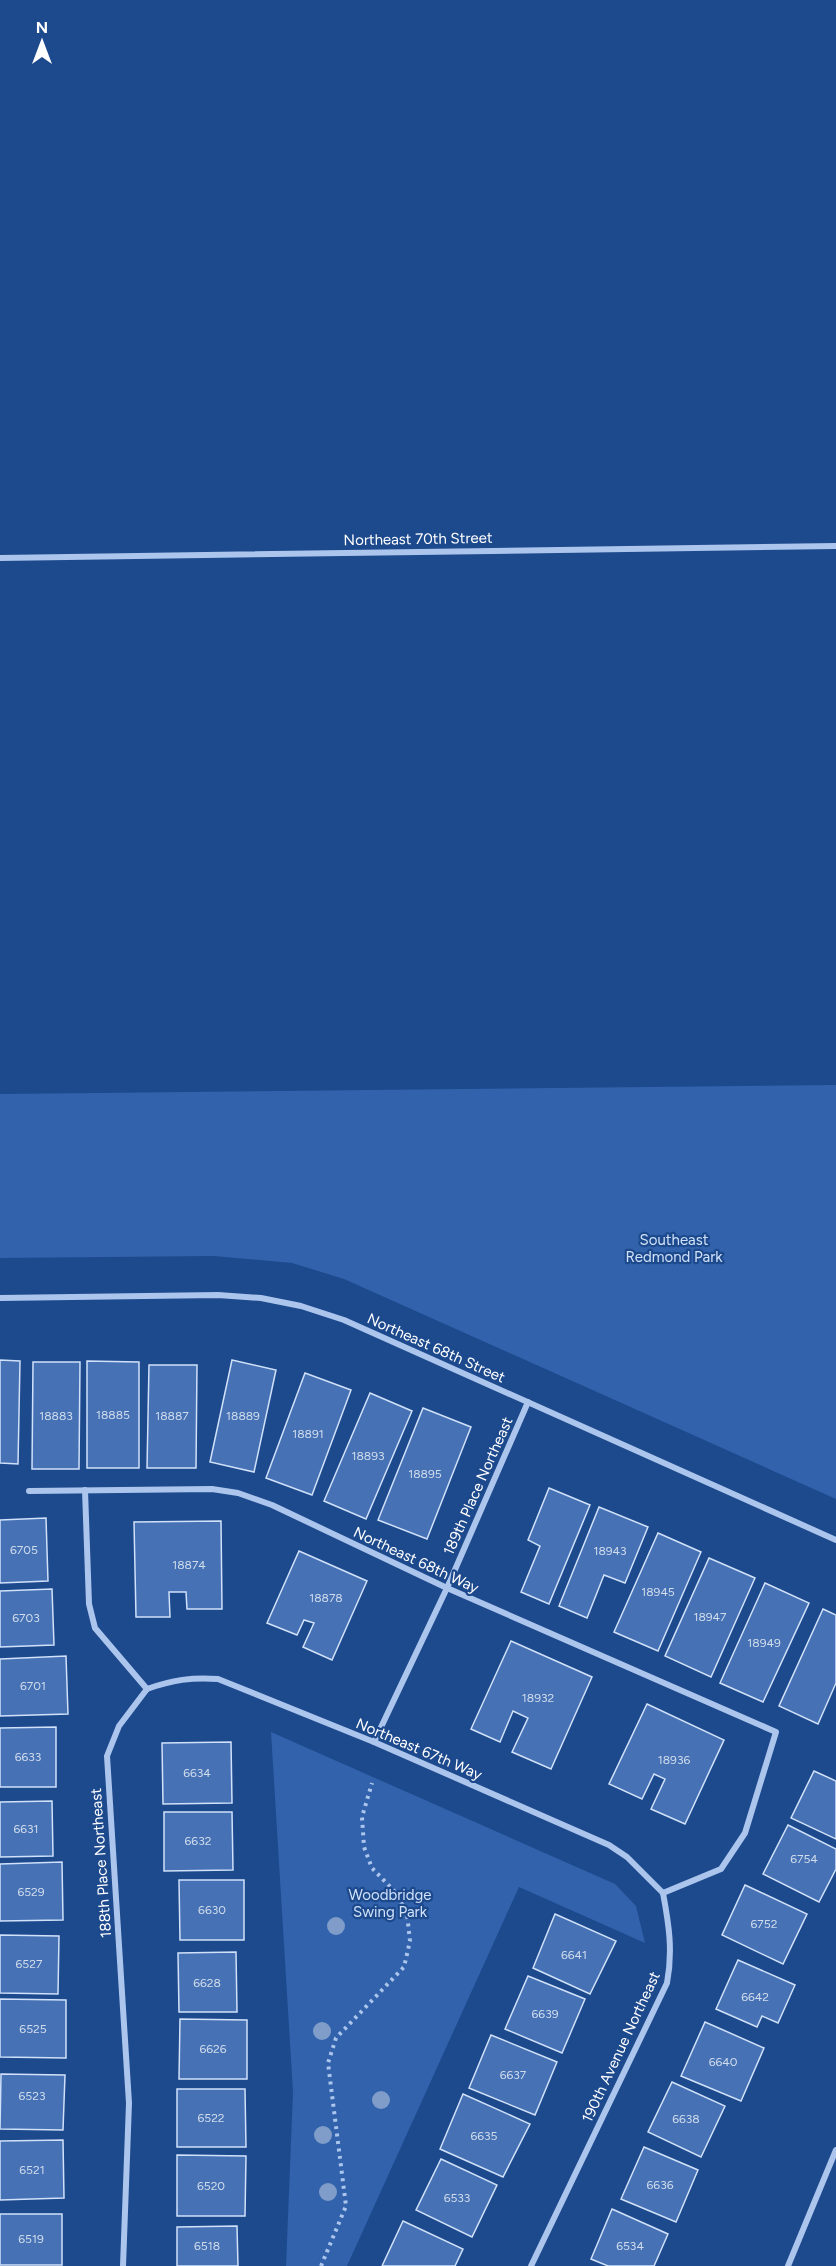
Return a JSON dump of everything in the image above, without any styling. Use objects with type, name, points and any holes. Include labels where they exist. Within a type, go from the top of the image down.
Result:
[{"type":"street","name":"Northeast 70th Street","points":[[0,558],[836,546]]},
{"type":"street","name":"Northeast 68th Street","points":[[0,1298],[218,1295],[261,1298],[302,1306],[344,1320],[836,1540]]},
{"type":"street","name":"189th Place Northeast","points":[[374,1742],[447,1588],[528,1402]]},
{"type":"street","name":"Northeast 68th Way","points":[[29,1491],[212,1489],[238,1493],[272,1505],[447,1588],[776,1732],[745,1833],[721,1869],[663,1893]]},
{"type":"street","points":[[84,1490],[89,1604],[95,1628],[147,1689]]},
{"type":"street","name":"Northeast 67th Way","points":[[147,1689],[170,1681],[194,1677],[218,1679],[374,1742],[609,1845],[627,1857],[663,1893]]},
{"type":"street","name":"188th Place Northeast","points":[[123,2266],[129,2103],[107,1756],[119,1726],[147,1689]]},
{"type":"street","name":"190th Avenue Northeast","points":[[531,2266],[667,1983],[672,1958],[671,1936],[663,1893]]},
{"type":"street","points":[[788,2266],[836,2150]]},
{"type":"path","points":[[321,2266],[346,2206],[328,2063],[336,2038],[404,1967],[410,1941],[407,1914],[397,1894],[372,1868],[364,1848],[362,1817],[372,1783]]},
{"type":"green space","name":"Southeast Redmond Park","points":[[836,1085],[836,1499],[344,1279],[292,1263],[214,1256],[0,1258],[0,1094]]},
{"type":"green space","name":"Woodbridge Swing Park","points":[[271,1732],[615,1884],[636,1906],[645,1943],[519,1887],[347,2266],[286,2266],[293,2092]]},
{"type":"building","points":[[0,1360],[20,1361],[18,1464],[0,1463]]},
{"type":"building","points":[[232,1360],[276,1370],[254,1472],[210,1462]]},
{"type":"building","points":[[87,1361],[139,1362],[139,1468],[87,1468]]},
{"type":"building","points":[[33,1362],[80,1362],[79,1469],[32,1469]]},
{"type":"building","points":[[149,1365],[197,1365],[196,1468],[147,1468]]},
{"type":"building","points":[[305,1373],[351,1390],[312,1495],[266,1478]]},
{"type":"building","points":[[370,1393],[412,1411],[366,1519],[324,1501]]},
{"type":"building","points":[[423,1408],[471,1427],[427,1539],[378,1520]]},
{"type":"building","points":[[549,1488],[590,1505],[549,1604],[521,1592],[540,1546],[528,1540]]},
{"type":"building","points":[[599,1507],[648,1527],[625,1583],[604,1575],[587,1618],[559,1606]]},
{"type":"building","points":[[46,1518],[48,1581],[0,1583],[0,1520]]},
{"type":"building","points":[[221,1521],[222,1609],[187,1609],[186,1592],[169,1592],[170,1617],[136,1617],[134,1522]]},
{"type":"building","points":[[658,1533],[701,1552],[658,1651],[614,1632]]},
{"type":"building","points":[[299,1551],[367,1581],[332,1660],[303,1647],[314,1623],[304,1620],[297,1635],[267,1623]]},
{"type":"building","points":[[709,1558],[755,1578],[711,1677],[665,1656]]},
{"type":"building","points":[[765,1583],[809,1603],[763,1702],[720,1683]]},
{"type":"building","points":[[52,1589],[54,1645],[0,1647],[0,1591]]},
{"type":"building","points":[[823,1609],[836,1615],[836,1683],[818,1724],[779,1706]]},
{"type":"building","points":[[511,1641],[592,1677],[551,1769],[512,1752],[528,1718],[513,1711],[500,1742],[471,1729]]},
{"type":"building","points":[[66,1656],[68,1714],[0,1716],[0,1659]]},
{"type":"building","points":[[647,1704],[724,1740],[685,1824],[651,1809],[665,1779],[654,1774],[642,1799],[609,1784]]},
{"type":"building","points":[[56,1727],[56,1787],[0,1787],[0,1728]]},
{"type":"building","points":[[231,1742],[232,1803],[163,1804],[162,1743]]},
{"type":"building","points":[[814,1771],[836,1781],[836,1839],[791,1818]]},
{"type":"building","points":[[52,1801],[53,1856],[0,1857],[0,1802]]},
{"type":"building","points":[[164,1812],[232,1812],[233,1870],[164,1871]]},
{"type":"building","points":[[788,1825],[836,1849],[836,1869],[819,1902],[763,1874]]},
{"type":"building","points":[[62,1862],[63,1920],[0,1921],[0,1864]]},
{"type":"building","points":[[179,1880],[244,1880],[244,1940],[180,1940]]},
{"type":"building","points":[[745,1885],[807,1914],[783,1964],[722,1935]]},
{"type":"building","points":[[555,1914],[616,1941],[590,1994],[533,1968]]},
{"type":"building","points":[[0,1935],[59,1936],[58,1994],[0,1993]]},
{"type":"building","points":[[236,1952],[237,2012],[179,2012],[178,1953]]},
{"type":"building","points":[[738,1960],[795,1985],[778,2023],[762,2016],[757,2027],[716,2009]]},
{"type":"building","points":[[528,1976],[585,1999],[562,2053],[505,2029]]},
{"type":"building","points":[[0,1999],[66,2000],[66,2058],[0,2057]]},
{"type":"building","points":[[180,2019],[247,2020],[247,2079],[179,2079]]},
{"type":"building","points":[[705,2022],[764,2048],[741,2101],[681,2076]]},
{"type":"building","points":[[491,2035],[557,2062],[535,2115],[469,2088]]},
{"type":"building","points":[[1,2074],[65,2075],[63,2130],[0,2129]]},
{"type":"building","points":[[672,2082],[725,2106],[701,2157],[648,2132]]},
{"type":"building","points":[[177,2089],[245,2089],[246,2147],[177,2147]]},
{"type":"building","points":[[463,2094],[530,2124],[503,2177],[440,2149]]},
{"type":"building","points":[[63,2140],[64,2198],[0,2200],[0,2141]]},
{"type":"building","points":[[644,2147],[698,2170],[676,2222],[621,2199]]},
{"type":"building","points":[[177,2155],[246,2156],[245,2216],[177,2216]]},
{"type":"building","points":[[441,2159],[497,2185],[472,2237],[416,2210]]},
{"type":"building","points":[[612,2209],[668,2234],[654,2266],[608,2266],[591,2259]]},
{"type":"building","points":[[0,2214],[62,2214],[62,2265],[0,2265]]},
{"type":"building","points":[[403,2221],[463,2249],[455,2266],[382,2266]]},
{"type":"building","points":[[237,2226],[238,2266],[177,2266],[177,2227]]}]
